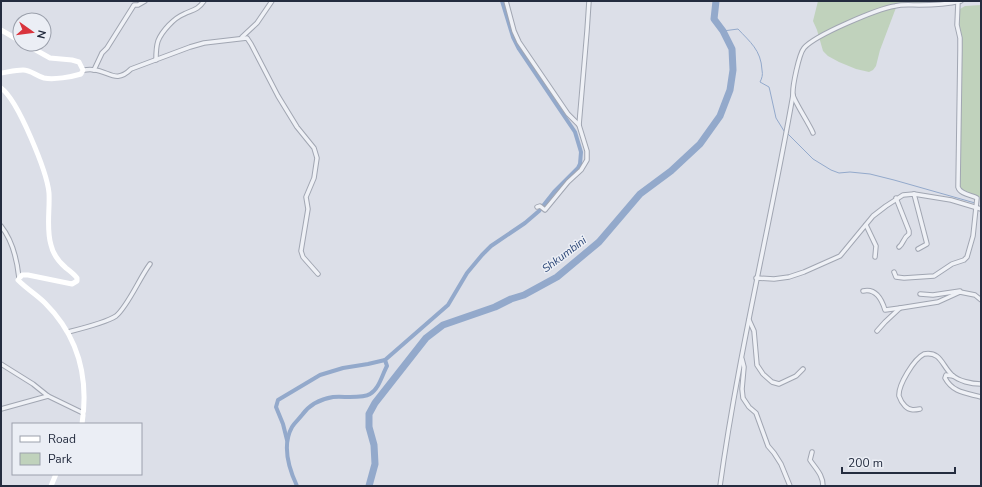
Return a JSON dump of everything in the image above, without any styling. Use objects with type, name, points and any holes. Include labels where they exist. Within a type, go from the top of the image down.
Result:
[{"type":"street","points":[[94,70],[102,54],[135,3],[138,5],[145,1]]},
{"type":"street","points":[[156,60],[157,46],[162,34],[177,18],[196,10],[204,1]]},
{"type":"street","points":[[242,38],[257,23],[272,1]]},
{"type":"street","points":[[506,1],[514,31],[519,42],[568,114],[578,125]]},
{"type":"street","points":[[540,208],[581,170],[586,162],[587,154],[578,125],[588,31],[588,1]]},
{"type":"street","points":[[720,486],[748,319],[786,137],[799,58],[803,49],[817,38],[880,10],[901,5],[930,5],[960,1],[957,25],[960,38],[958,187],[961,192],[977,198],[973,236],[969,253],[964,260],[952,264],[934,276],[904,278],[896,276],[894,272]]},
{"type":"street","points":[[1,30],[12,36]]},
{"type":"street","points":[[83,70],[94,70],[104,74],[121,76],[125,75],[131,69],[204,42],[247,38],[278,96],[297,127],[314,148],[317,158],[314,178],[306,197],[308,209],[301,251],[303,257],[318,274]]},
{"type":"street","points":[[40,52],[50,58],[79,62],[83,70]]},
{"type":"street","points":[[1,73],[23,70],[43,78],[52,78],[76,76],[81,74],[83,70]]},
{"type":"street","points":[[1,88],[16,105],[44,168],[49,193],[49,233],[52,250],[60,263],[77,278],[77,281],[72,284],[28,275],[22,275],[19,278]]},
{"type":"street","points":[[793,96],[813,133]]},
{"type":"street","points":[[914,194],[927,244],[918,248]]},
{"type":"street","points":[[756,278],[774,279],[789,277],[840,256],[873,216],[896,198],[903,195],[914,194],[951,200],[976,205],[981,209]]},
{"type":"street","points":[[896,198],[908,231],[903,244],[899,248]]},
{"type":"street","points":[[866,225],[876,246],[875,257]]},
{"type":"street","points":[[1,226],[10,241],[16,258],[19,278],[18,281],[46,304],[68,332],[74,344],[81,368],[83,392],[82,423]]},
{"type":"street","points":[[68,332],[108,320],[116,316],[132,294],[150,264]]},
{"type":"street","points":[[863,291],[869,289],[876,292],[884,303],[886,310],[938,302],[964,292]]},
{"type":"street","points":[[920,294],[933,295],[955,291],[975,295],[981,300]]},
{"type":"street","points":[[877,332],[900,308]]},
{"type":"street","points":[[748,319],[754,331],[757,365],[763,374],[772,382],[779,384],[796,376],[803,369]]},
{"type":"street","points":[[920,409],[914,410],[908,408],[899,397],[905,378],[915,360],[924,354],[934,355],[943,362],[953,376]]},
{"type":"street","points":[[741,356],[744,367],[742,389],[743,398],[749,407],[756,413],[768,446],[781,464],[790,486]]},
{"type":"street","points":[[1,364],[33,384],[48,396],[83,413]]},
{"type":"street","points":[[981,384],[973,384],[953,376],[946,375],[945,378],[954,389],[981,397]]},
{"type":"street","points":[[1,408],[48,396]]},
{"type":"street","points":[[812,452],[810,460],[821,475],[823,480],[822,486]]},
{"type":"street","points":[[51,486],[56,475]]},
{"type":"green space","points":[[818,1],[924,1],[926,5],[897,5],[880,50],[876,66],[869,72],[856,69],[839,62],[828,56],[823,51],[813,21]]},
{"type":"green space","points":[[981,5],[981,198],[959,190],[959,20],[960,9],[965,6]]},
{"type":"waterway","points":[[297,486],[289,465],[287,441],[292,427],[305,411],[316,403],[329,398],[367,396],[373,392],[376,389],[387,366],[385,360],[448,305],[467,273],[482,255],[491,246],[525,223],[539,211],[580,164],[581,152],[575,132],[519,49],[513,37],[502,1]]},
{"type":"waterway","name":"Shkumbini","points":[[369,486],[375,464],[374,445],[369,427],[369,414],[375,403],[426,338],[443,325],[524,295],[557,277],[599,242],[640,194],[671,171],[700,144],[720,116],[730,90],[733,70],[732,49],[723,31],[714,19],[716,1]]},
{"type":"waterway","points":[[723,31],[738,29],[751,42],[760,57],[762,72],[760,82],[769,87],[776,118],[784,131]]},
{"type":"waterway","points":[[788,134],[813,159],[839,173],[850,172],[870,174],[975,203]]},
{"type":"waterway","points":[[287,440],[283,424],[276,407],[278,400],[320,375],[343,368],[385,360]]}]
